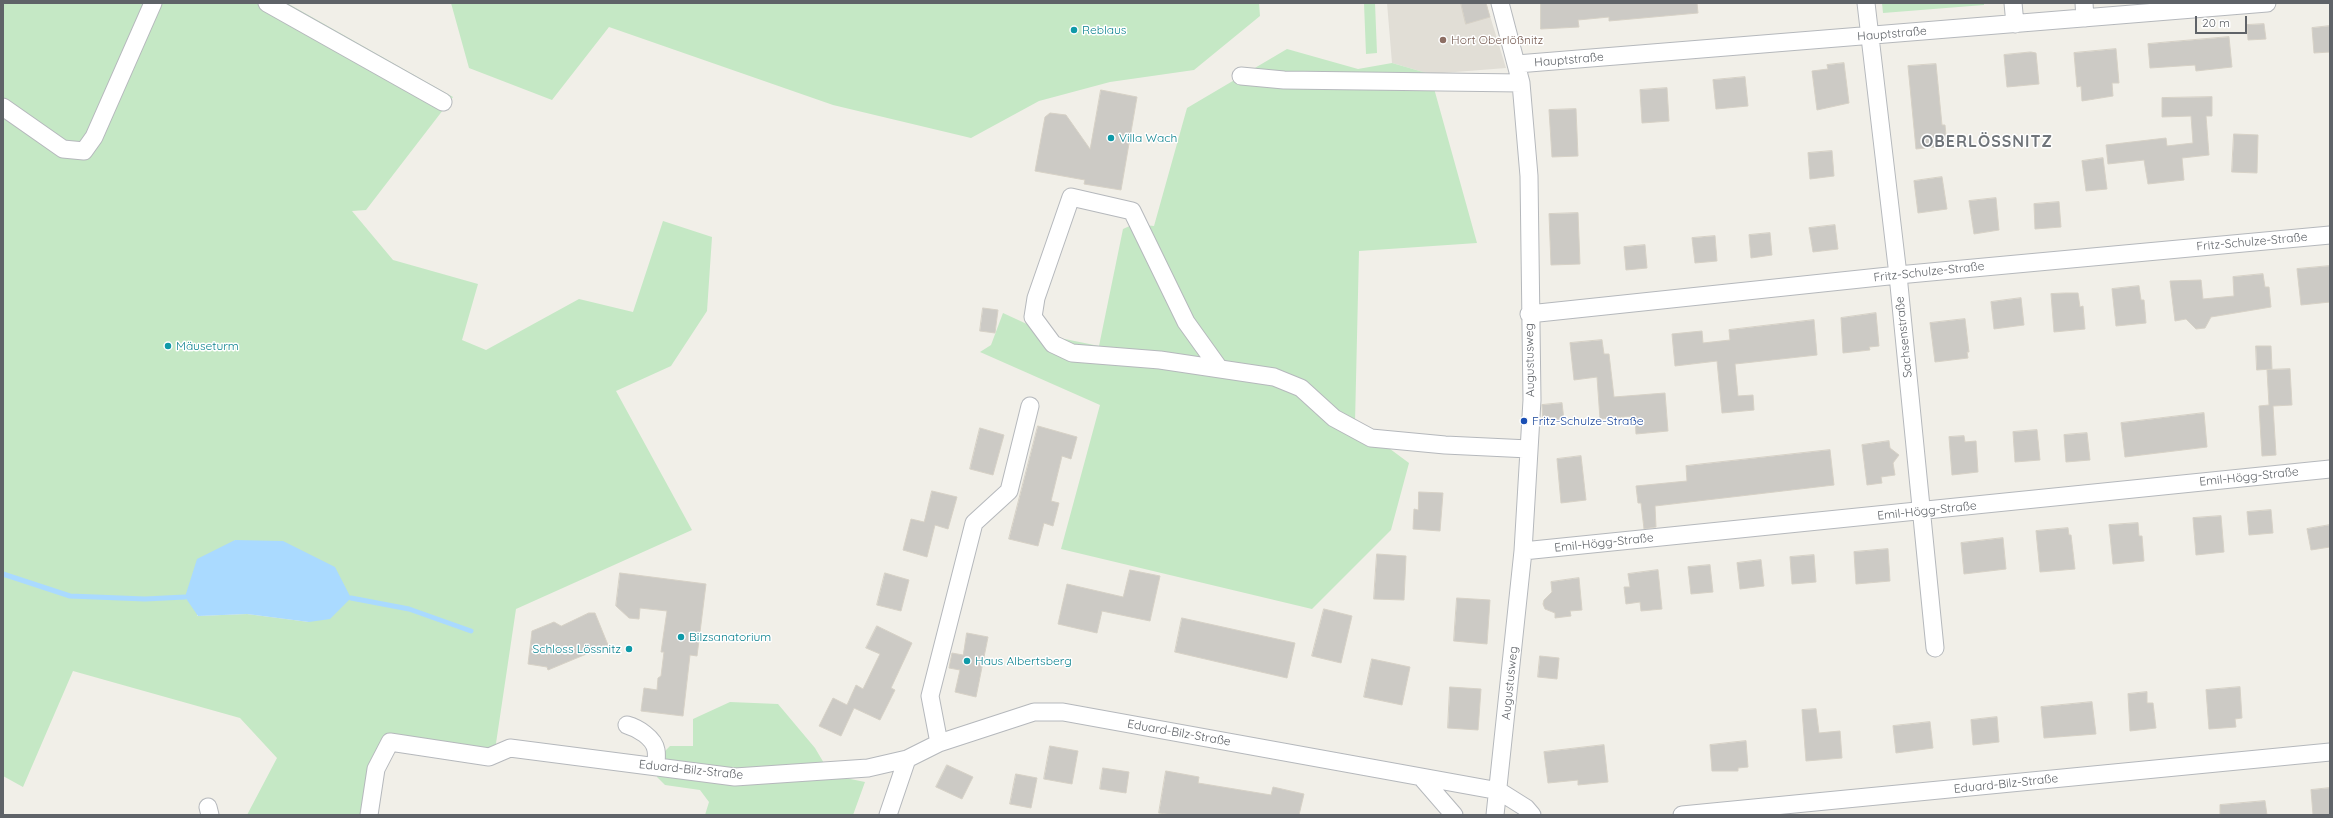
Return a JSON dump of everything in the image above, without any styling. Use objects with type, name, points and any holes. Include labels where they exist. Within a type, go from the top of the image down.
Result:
[{"type":"street","points":[[3,107],[63,149],[84,151],[94,137],[153,3]]},
{"type":"street","points":[[267,3],[442,102]]},
{"type":"street","name":"Augustusweg","points":[[1495,815],[1499,791],[1523,551],[1532,400],[1529,314],[1529,176],[1521,83],[1500,3]]},
{"type":"street","name":"Sachsenstraße","points":[[1866,3],[1898,275],[1935,648]]},
{"type":"street","points":[[2013,3],[2015,24]]},
{"type":"street","name":"Hauptstraße","points":[[1516,64],[2015,24],[2085,11],[2267,3]]},
{"type":"street","points":[[1242,76],[1284,80],[1521,83]]},
{"type":"street","points":[[1219,368],[1186,322],[1132,211],[1071,197],[1036,298],[1033,317],[1053,344],[1072,353],[1219,368],[1274,378],[1301,388],[1334,418],[1371,438],[1444,445],[1529,449]]},
{"type":"street","name":"Fritz-Schulze-Straße","points":[[1529,314],[1898,275],[2330,235]]},
{"type":"street","points":[[939,743],[930,696],[974,523],[991,505],[1009,490],[1030,406]]},
{"type":"street","name":"Emil-Högg-Straße","points":[[1523,551],[1922,512],[2330,469]]},
{"type":"street","name":"Eduard-Bilz-Straße","points":[[369,815],[376,769],[390,742],[488,756],[510,748],[735,777],[868,768],[907,759],[939,743],[1034,712],[1063,712],[1499,791]]},
{"type":"street","points":[[627,725],[637,728],[651,741],[656,750],[656,767]]},
{"type":"street","name":"Eduard-Bilz-Straße","points":[[1682,815],[2330,752]]},
{"type":"street","points":[[888,815],[907,759]]},
{"type":"street","points":[[1421,778],[1454,815]]},
{"type":"street","points":[[1499,791],[1526,808],[1532,815]]},
{"type":"shaded area","name":"Hort Oberlößnitz","points":[[1387,3],[1486,3],[1506,68],[1430,74],[1392,63]]},
{"type":"green space","points":[[3,3],[287,3],[453,97],[366,210],[352,211],[393,260],[478,284],[462,340],[486,350],[579,299],[633,312],[663,221],[712,237],[707,311],[671,366],[616,391],[692,530],[516,609],[495,750],[383,741],[365,815],[247,815],[277,758],[240,718],[73,671],[23,787],[3,776]],"holes":[[[235,540],[309,622],[247,614],[197,616]]]},
{"type":"green space","points":[[451,3],[1259,3],[1260,16],[1194,70],[1110,82],[1039,101],[971,138],[833,105],[609,27],[552,100],[469,68]]},
{"type":"green space","points":[[1364,3],[1375,3],[1377,53],[1366,54]]},
{"type":"green space","points":[[1882,3],[1984,3],[1984,5],[1883,13]]},
{"type":"green space","points":[[1287,49],[1358,69],[1392,63],[1430,74],[1477,243],[1359,251],[1355,423],[1409,463],[1391,530],[1312,609],[1061,549],[1100,405],[980,352],[991,345],[1003,313],[1055,337],[1099,346],[1123,229],[1134,224],[1154,226],[1187,108]]},
{"type":"green space","points":[[730,702],[778,704],[815,748],[831,775],[865,782],[853,815],[705,815],[709,802],[700,790],[665,785],[657,777],[661,755],[670,746],[693,746],[693,719]]},
{"type":"water","points":[[235,540],[283,541],[335,567],[351,598],[330,619],[309,622],[247,614],[198,616],[185,597],[197,559]]},
{"type":"building","points":[[1461,3],[1486,3],[1490,17],[1466,24]]},
{"type":"building","points":[[1541,3],[1697,3],[1698,13],[1609,21],[1609,17],[1578,20],[1579,27],[1541,29]]},
{"type":"building","points":[[2264,24],[2266,39],[2248,40],[2247,25]]},
{"type":"building","points":[[2330,26],[2330,52],[2314,53],[2312,28]]},
{"type":"building","points":[[2229,37],[2232,67],[2196,71],[2195,65],[2150,68],[2148,44]]},
{"type":"building","points":[[2116,49],[2119,83],[2112,83],[2113,96],[2082,101],[2081,86],[2077,87],[2074,53]]},
{"type":"building","points":[[2031,52],[2036,53],[2039,84],[2007,87],[2004,55]]},
{"type":"building","points":[[1844,63],[1849,103],[1817,110],[1812,71],[1828,69],[1827,65]]},
{"type":"building","points":[[1936,64],[1942,125],[1945,125],[1947,146],[1916,149],[1908,66]]},
{"type":"building","points":[[1745,77],[1748,106],[1716,109],[1713,80]]},
{"type":"building","points":[[1667,88],[1669,121],[1642,123],[1640,90]]},
{"type":"building","name":"Villa Wach","points":[[1101,90],[1137,97],[1121,190],[1084,184],[1085,180],[1035,171],[1045,117],[1050,113],[1066,115],[1090,149]]},
{"type":"building","points":[[2212,97],[2212,116],[2206,116],[2209,155],[2182,158],[2184,180],[2148,184],[2144,160],[2108,164],[2106,145],[2166,138],[2167,146],[2193,143],[2191,116],[2162,117],[2162,98]]},
{"type":"building","points":[[1576,109],[1578,156],[1552,157],[1549,110]]},
{"type":"building","points":[[2234,134],[2258,135],[2257,173],[2232,172]]},
{"type":"building","points":[[1832,151],[1834,176],[1810,179],[1808,153]]},
{"type":"building","points":[[2103,158],[2107,189],[2086,191],[2082,161]]},
{"type":"building","points":[[1942,177],[1947,209],[1918,213],[1914,181]]},
{"type":"building","points":[[1996,198],[1999,230],[1974,234],[1969,201]]},
{"type":"building","points":[[2059,202],[2061,227],[2035,229],[2034,204]]},
{"type":"building","points":[[1578,213],[1580,264],[1551,265],[1549,214]]},
{"type":"building","points":[[1835,225],[1838,249],[1813,252],[1809,228]]},
{"type":"building","points":[[1770,233],[1772,255],[1751,258],[1749,235]]},
{"type":"building","points":[[1715,236],[1717,261],[1695,263],[1692,238]]},
{"type":"building","points":[[1645,245],[1647,268],[1626,270],[1624,247]]},
{"type":"building","points":[[2330,266],[2330,302],[2301,305],[2297,269]]},
{"type":"building","points":[[2263,274],[2265,287],[2269,287],[2271,307],[2211,317],[2205,328],[2196,329],[2186,319],[2175,321],[2170,281],[2201,280],[2203,299],[2234,296],[2233,277]]},
{"type":"building","points":[[2139,286],[2141,300],[2144,300],[2146,323],[2116,326],[2112,289]]},
{"type":"building","points":[[2078,293],[2080,307],[2083,306],[2085,329],[2054,332],[2051,294]]},
{"type":"building","points":[[2021,298],[2024,325],[1994,329],[1991,302]]},
{"type":"building","points":[[983,308],[998,310],[995,333],[980,331]]},
{"type":"building","points":[[1876,313],[1879,346],[1869,347],[1870,350],[1843,353],[1841,318]]},
{"type":"building","points":[[1965,319],[1969,352],[1967,352],[1968,358],[1935,362],[1930,323]]},
{"type":"building","points":[[1814,320],[1817,355],[1735,364],[1738,396],[1753,395],[1754,410],[1722,413],[1717,361],[1675,366],[1672,334],[1702,331],[1703,343],[1730,340],[1729,330]]},
{"type":"building","points":[[1602,340],[1604,354],[1609,354],[1614,397],[1665,393],[1668,431],[1636,434],[1635,416],[1600,419],[1597,377],[1574,380],[1570,343]]},
{"type":"building","points":[[2256,346],[2271,346],[2272,369],[2257,370]]},
{"type":"building","points":[[2290,369],[2292,405],[2273,406],[2276,455],[2262,456],[2259,406],[2269,405],[2267,370]]},
{"type":"building","points":[[1562,403],[1564,420],[1543,423],[1542,405]]},
{"type":"building","points":[[2204,413],[2207,447],[2125,457],[2121,423]]},
{"type":"building","points":[[1038,426],[1077,437],[1071,459],[1062,456],[1051,501],[1059,503],[1053,526],[1044,523],[1038,546],[1009,539]]},
{"type":"building","points":[[980,428],[1004,435],[993,475],[970,469]]},
{"type":"building","points":[[2037,430],[2040,460],[2015,462],[2013,432]]},
{"type":"building","points":[[2087,433],[2090,460],[2066,462],[2064,435]]},
{"type":"building","points":[[1964,436],[1965,442],[1976,441],[1978,472],[1952,475],[1949,437]]},
{"type":"building","points":[[1889,441],[1890,448],[1899,455],[1893,463],[1895,475],[1881,477],[1882,483],[1867,485],[1862,445]]},
{"type":"building","points":[[1830,450],[1834,485],[1655,506],[1656,527],[1644,529],[1641,503],[1638,503],[1636,486],[1687,481],[1686,466]]},
{"type":"building","points":[[1581,456],[1586,500],[1561,503],[1557,459]]},
{"type":"building","points":[[932,491],[957,497],[948,529],[935,525],[927,557],[903,550],[911,519],[924,522]]},
{"type":"building","points":[[1419,492],[1443,493],[1440,531],[1413,529],[1414,509],[1418,510]]},
{"type":"building","points":[[2271,510],[2273,533],[2249,535],[2247,512]]},
{"type":"building","points":[[2221,516],[2224,552],[2196,555],[2193,518]]},
{"type":"building","points":[[2138,523],[2139,536],[2142,536],[2144,561],[2113,564],[2109,525]]},
{"type":"building","points":[[2330,525],[2330,547],[2311,550],[2307,529]]},
{"type":"building","points":[[2068,528],[2069,535],[2071,535],[2075,569],[2040,572],[2036,531]]},
{"type":"building","points":[[2003,538],[2006,569],[1964,574],[1961,543]]},
{"type":"building","points":[[1888,549],[1890,581],[1856,584],[1854,552]]},
{"type":"building","points":[[1377,554],[1406,556],[1404,600],[1374,599]]},
{"type":"building","points":[[1814,555],[1816,582],[1792,584],[1790,557]]},
{"type":"building","points":[[1761,560],[1764,586],[1740,589],[1737,563]]},
{"type":"building","points":[[1710,565],[1713,592],[1691,594],[1688,567]]},
{"type":"building","points":[[1130,570],[1160,576],[1150,621],[1102,611],[1097,633],[1058,624],[1067,584],[1123,597]]},
{"type":"building","points":[[1658,570],[1662,609],[1641,611],[1640,602],[1626,604],[1624,587],[1630,587],[1628,574]]},
{"type":"building","name":"Bilzsanatorium","points":[[620,573],[706,584],[697,656],[690,655],[683,716],[641,711],[644,688],[657,690],[658,678],[661,676],[664,652],[661,652],[667,611],[640,608],[639,619],[629,618],[616,606]]},
{"type":"building","points":[[885,573],[909,580],[901,611],[877,605]]},
{"type":"building","points":[[1579,578],[1582,610],[1570,611],[1571,616],[1555,618],[1555,613],[1545,609],[1543,604],[1544,600],[1552,592],[1551,582]]},
{"type":"building","points":[[1457,598],[1490,600],[1487,644],[1454,641]]},
{"type":"building","points":[[1324,609],[1352,616],[1341,663],[1312,656]]},
{"type":"building","points":[[589,613],[595,613],[608,645],[548,670],[547,667],[528,664],[532,631],[554,622],[561,626]]},
{"type":"building","points":[[1182,618],[1295,643],[1287,678],[1175,652]]},
{"type":"building","points":[[877,626],[912,643],[891,688],[895,690],[880,720],[854,708],[841,736],[819,726],[833,698],[847,705],[856,685],[863,689],[880,654],[866,648]]},
{"type":"building","name":"Haus Albertsberg","points":[[967,633],[988,637],[976,697],[955,692],[960,670],[949,668],[952,653],[963,655]]},
{"type":"building","points":[[1540,656],[1559,658],[1557,679],[1538,677]]},
{"type":"building","points":[[1372,659],[1410,667],[1402,705],[1364,697]]},
{"type":"building","points":[[1450,687],[1481,689],[1478,730],[1448,728]]},
{"type":"building","points":[[2240,687],[2242,718],[2235,719],[2236,727],[2209,729],[2206,690]]},
{"type":"building","points":[[2147,692],[2147,703],[2153,703],[2156,728],[2130,731],[2128,694]]},
{"type":"building","points":[[2092,702],[2096,734],[2044,738],[2041,707]]},
{"type":"building","points":[[1816,709],[1819,733],[1840,731],[1842,758],[1806,761],[1802,710]]},
{"type":"building","points":[[1997,717],[1999,742],[1973,745],[1971,720]]},
{"type":"building","points":[[1930,722],[1933,748],[1896,753],[1893,726]]},
{"type":"building","points":[[1746,741],[1748,767],[1738,768],[1738,771],[1712,771],[1710,745]]},
{"type":"building","points":[[1604,745],[1608,782],[1578,785],[1578,780],[1548,783],[1544,752]]},
{"type":"building","points":[[1050,746],[1078,751],[1072,784],[1044,779]]},
{"type":"building","points":[[947,765],[973,777],[962,799],[936,787]]},
{"type":"building","points":[[1103,768],[1129,772],[1126,793],[1100,789]]},
{"type":"building","points":[[1166,771],[1199,777],[1198,783],[1271,795],[1273,787],[1304,794],[1299,815],[1173,815],[1159,813]]},
{"type":"building","points":[[1016,774],[1037,778],[1031,808],[1010,804]]},
{"type":"building","points":[[2330,788],[2330,815],[2313,815],[2311,790]]},
{"type":"building","points":[[2265,801],[2267,815],[2220,815],[2220,805]]},
{"type":"waterway","points":[[3,574],[70,596],[145,599],[185,597]]},
{"type":"waterway","points":[[351,598],[409,609],[471,631]]},
{"type":"place","name":"Reblaus","points":[[1074,30]]},
{"type":"place","name":"Hort Oberlößnitz","points":[[1443,40]]},
{"type":"place","name":"Villa Wach","points":[[1111,138]]},
{"type":"place","name":"Mäuseturm","points":[[168,346]]},
{"type":"place","name":"Fritz-Schulze-Straße","points":[[1524,421]]},
{"type":"place","name":"Bilzsanatorium","points":[[681,637]]},
{"type":"place","name":"Schloss Lössnitz","points":[[629,649]]},
{"type":"place","name":"Haus Albertsberg","points":[[967,661]]},
{"type":"district","name":"OBERLÖSSNITZ","points":[[1987,142]]}]
